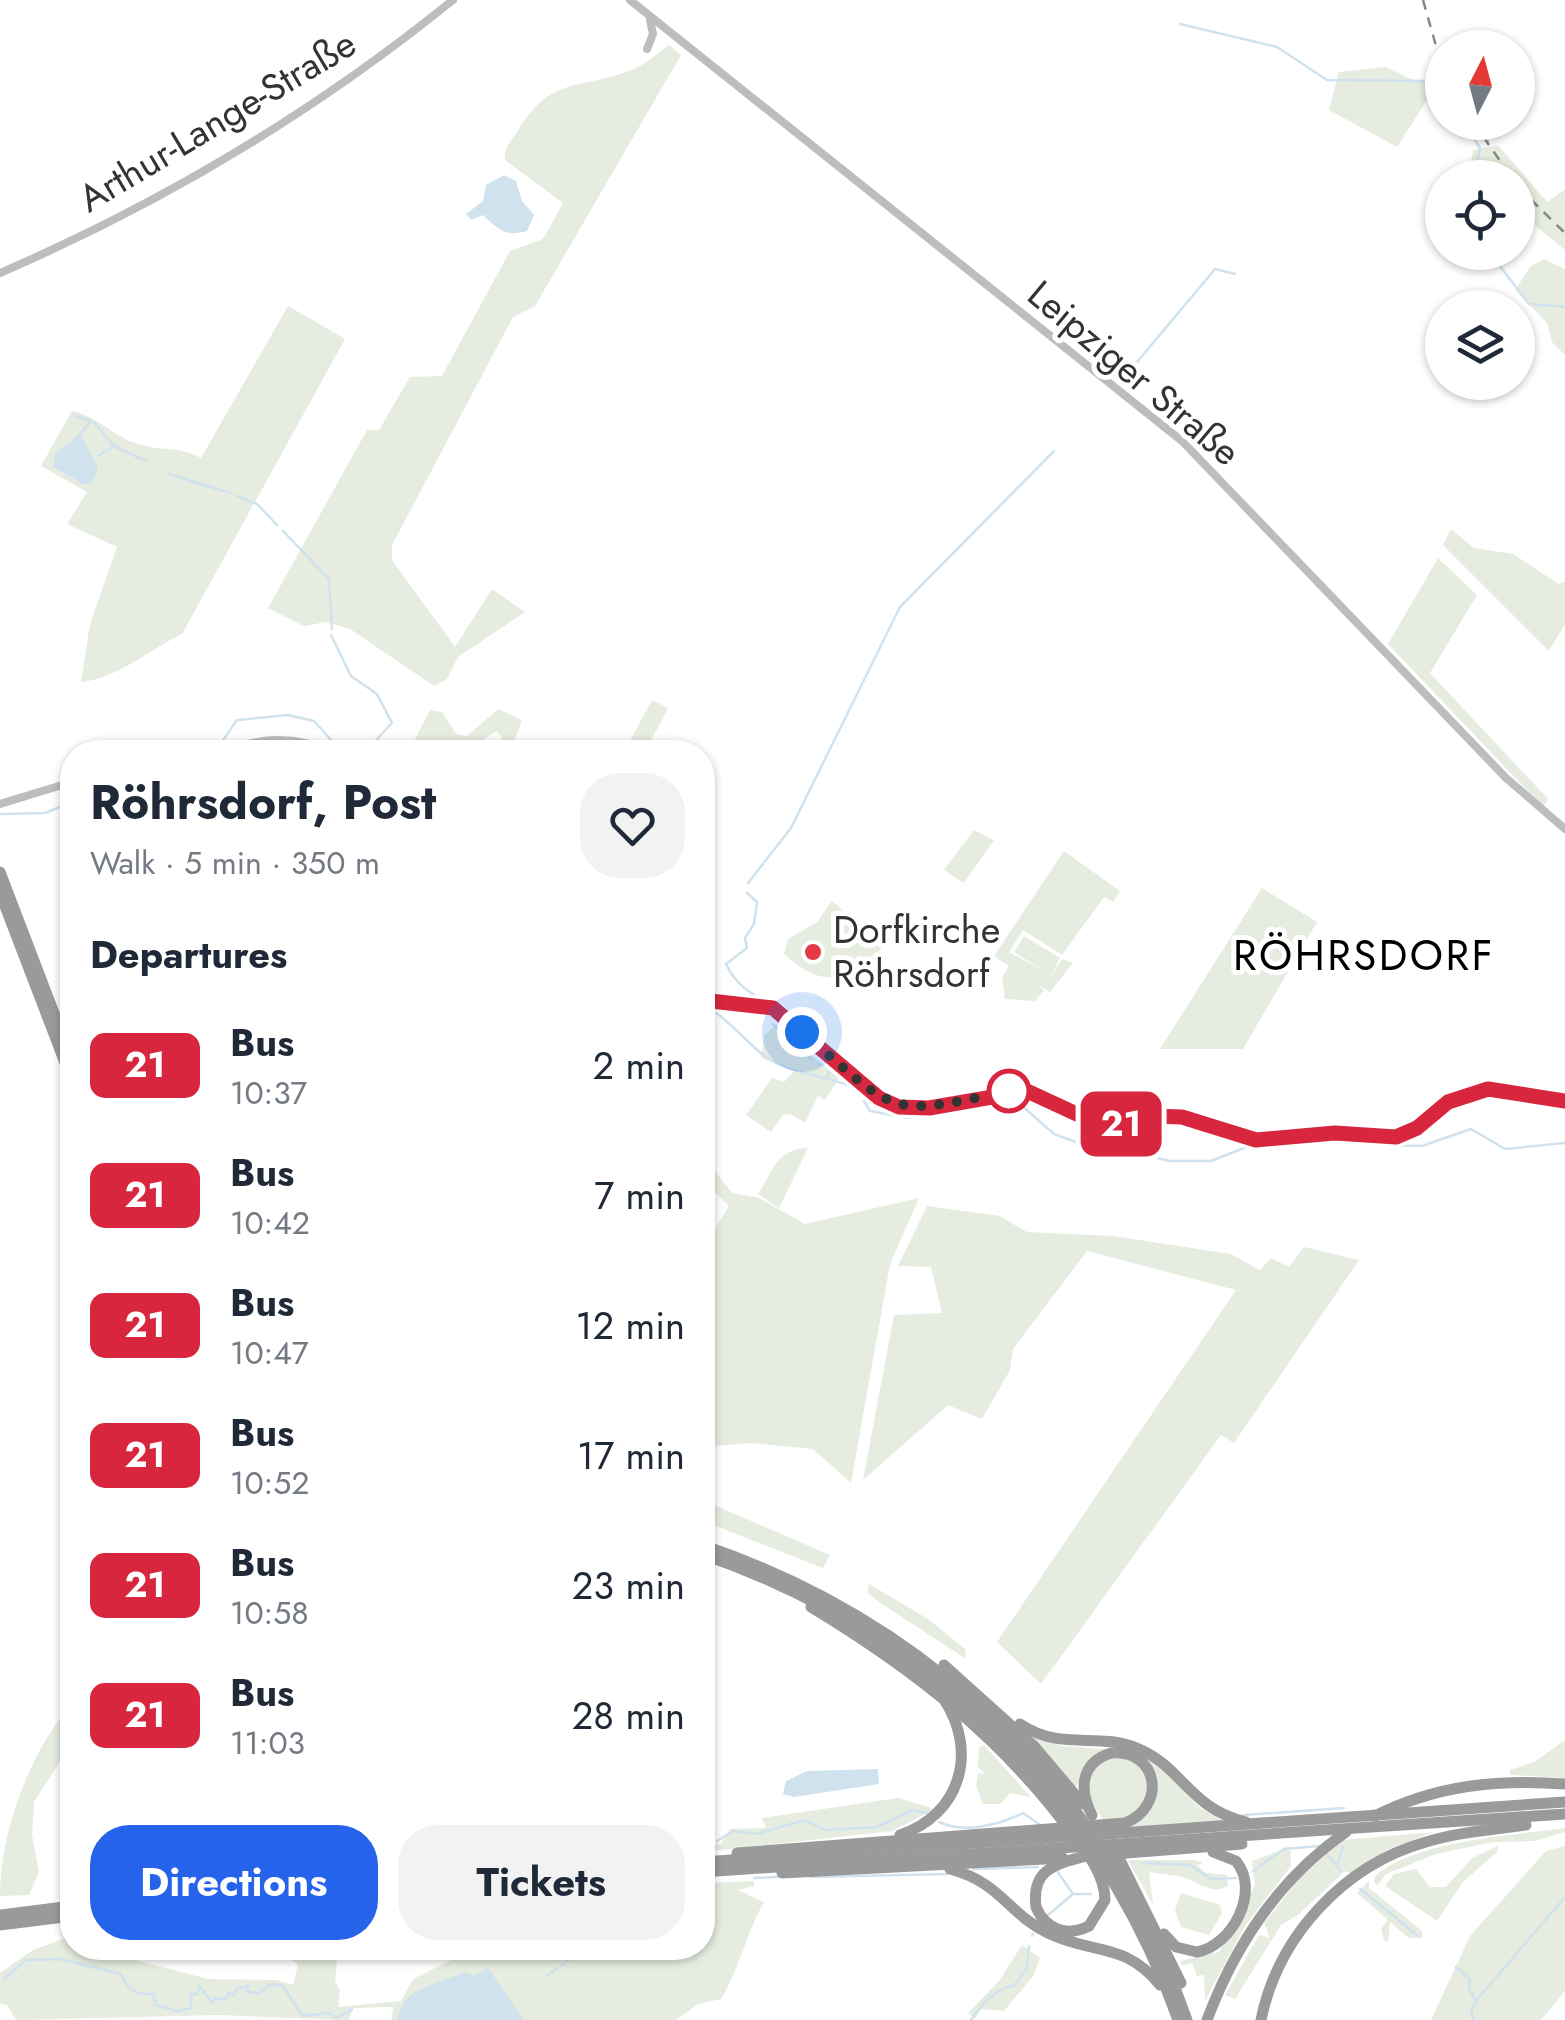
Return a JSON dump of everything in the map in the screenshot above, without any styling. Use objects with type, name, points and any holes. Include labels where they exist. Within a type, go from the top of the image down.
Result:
[{"type":"highway","points":[[2,883],[60,1030]]},
{"type":"highway","points":[[2,883],[60,1047]]},
{"type":"highway","points":[[715,1550],[815,1592],[948,1668],[995,1707],[1053,1741],[1115,1742],[1140,1749],[1162,1764],[1201,1803],[1260,1825]]},
{"type":"highway","points":[[715,1559],[778,1584],[860,1626],[928,1673],[1004,1739],[1076,1816]]},
{"type":"highway","points":[[778,1584],[937,1690],[1076,1816]]},
{"type":"highway","points":[[901,1642],[994,1718],[1076,1816],[1105,1864],[1178,2020]]},
{"type":"highway","points":[[885,1840],[931,1820],[948,1802],[960,1775],[961,1736],[937,1690]]},
{"type":"highway","points":[[995,1707],[1076,1816],[1156,1942],[1189,2020]]},
{"type":"highway","points":[[715,1858],[752,1850],[1125,1823],[1147,1810],[1154,1789],[1150,1772],[1141,1760],[1120,1752],[1103,1756],[1091,1765],[1076,1816]]},
{"type":"highway","points":[[1207,2020],[1257,1922],[1305,1864],[1358,1825],[1415,1798],[1498,1782],[1565,1784]]},
{"type":"highway","points":[[715,1860],[1564,1810]]},
{"type":"highway","points":[[715,1871],[1304,1833],[1564,1810]]},
{"type":"highway","points":[[1262,2020],[1278,1970],[1300,1931],[1356,1875],[1428,1841],[1564,1810]]},
{"type":"highway","points":[[743,1869],[816,1874],[939,1866],[1105,1864],[1304,1833]]},
{"type":"highway","points":[[1105,1864],[1106,1892],[1096,1921],[1068,1932],[1044,1921],[1034,1894],[1041,1874],[1061,1862],[1105,1864],[1176,1947],[1206,1950],[1224,1938],[1244,1902],[1246,1877],[1236,1861],[1221,1853],[1188,1850]]},
{"type":"highway","points":[[939,1866],[986,1881],[1044,1931],[1131,1958],[1169,1996]]},
{"type":"highway","points":[[0,1915],[60,1908]]},
{"type":"highway","points":[[0,1925],[60,1918]]},
{"type":"highway","points":[[1155,1922],[1189,2020]]},
{"type":"main road","name":"Arthur-Lange-Straße","points":[[0,274],[102,226],[230,155],[354,74],[453,0]]},
{"type":"main road","name":"Leipziger Straße","points":[[630,0],[1182,441],[1506,778],[1565,829]]},
{"type":"main road","points":[[648,16],[653,34],[648,49]]},
{"type":"main road","points":[[0,804],[60,786]]},
{"type":"main road","points":[[715,1001],[773,1008],[890,1104],[922,1108],[1009,1091],[1035,1092],[1094,1122],[1121,1124],[1151,1116],[1182,1117],[1256,1140],[1335,1133],[1396,1137],[1417,1128],[1448,1102],[1488,1089],[1565,1101]]},
{"type":"shaded area","points":[[669,45],[681,55],[535,306],[513,317],[392,545],[392,560],[455,647],[492,589],[525,612],[458,657],[447,679],[434,686],[350,629],[326,622],[304,626],[268,608],[367,430],[379,430],[410,377],[442,376],[510,251],[543,239],[563,203],[505,160],[508,145],[530,114],[554,93],[635,69]]},
{"type":"shaded area","points":[[1385,67],[1418,82],[1425,81],[1425,103],[1397,147],[1329,110],[1339,72]]},
{"type":"shaded area","points":[[1498,145],[1511,160],[1472,160],[1473,150]]},
{"type":"shaded area","points":[[1535,188],[1547,202],[1565,189],[1565,250],[1535,225]]},
{"type":"shaded area","points":[[1544,259],[1565,269],[1565,355],[1552,342],[1547,323],[1535,311],[1535,290],[1515,290],[1528,270],[1535,270],[1535,264]]},
{"type":"shaded area","points":[[288,306],[345,339],[182,634],[121,669],[81,682],[90,624],[117,547],[67,524],[87,492],[41,466],[72,411],[138,444],[184,451],[201,458]]},
{"type":"shaded area","points":[[1451,529],[1474,548],[1513,554],[1559,584],[1565,581],[1565,624],[1549,651],[1443,545]]},
{"type":"shaded area","points":[[1438,558],[1477,595],[1430,673],[1548,799],[1543,807],[1388,644]]},
{"type":"shaded area","points":[[652,700],[668,708],[651,740],[630,740]]},
{"type":"shaded area","points":[[498,709],[522,720],[514,740],[500,740],[496,731],[483,740],[415,740],[430,710],[442,712],[456,734],[467,736]]},
{"type":"shaded area","points":[[974,830],[994,840],[964,883],[944,870]]},
{"type":"shaded area","points":[[1064,851],[1120,891],[1113,902],[1104,897],[1062,955],[1023,930],[1009,952],[1042,970],[1014,952],[1024,936],[1060,958],[1051,976],[1062,959],[1073,963],[1050,992],[1035,983],[1044,990],[1035,1001],[1005,999],[1002,978],[1009,966],[994,956]]},
{"type":"shaded area","points":[[1262,888],[1317,922],[1243,1049],[1160,1049]]},
{"type":"shaded area","points":[[832,901],[883,947],[846,974],[823,977],[784,954],[788,939],[817,922]]},
{"type":"shaded area","points":[[782,1019],[843,1072],[825,1100],[818,1096],[805,1123],[790,1114],[783,1115],[771,1132],[746,1115],[772,1078],[784,1082],[795,1070],[761,1058],[764,1036]]},
{"type":"shaded area","points":[[808,1148],[779,1208],[758,1194],[783,1156]]},
{"type":"shaded area","points":[[715,1171],[732,1193],[759,1198],[805,1224],[919,1198],[890,1264],[851,1483],[813,1449],[751,1443],[715,1446],[715,1229],[729,1206],[715,1192]]},
{"type":"shaded area","points":[[927,1206],[1000,1216],[1027,1232],[1113,1236],[1231,1254],[1260,1270],[1271,1258],[1289,1267],[1304,1247],[1359,1260],[1234,1443],[1221,1435],[1041,1684],[997,1642],[1236,1290],[1087,1251],[1013,1349],[1010,1370],[982,1419],[948,1405],[863,1480],[894,1315],[942,1313],[931,1267],[898,1266]]},
{"type":"shaded area","points":[[715,1506],[830,1555],[823,1568],[715,1526]]},
{"type":"shaded area","points":[[869,1584],[928,1619],[965,1649],[966,1659],[876,1600],[867,1592]]},
{"type":"shaded area","points":[[60,1719],[60,1762],[34,1802],[32,1835],[39,1872],[29,1895],[0,1896],[11,1820],[30,1770]]},
{"type":"shaded area","points":[[1030,1736],[1062,1746],[1132,1751],[1161,1768],[1200,1808],[1224,1821],[1118,1828],[1140,1819],[1152,1808],[1156,1793],[1152,1768],[1113,1750],[1075,1787]]},
{"type":"shaded area","points":[[1565,1740],[1565,1778],[1510,1775],[1510,1770],[1534,1762]]},
{"type":"shaded area","points":[[984,1745],[1031,1797],[1010,1793],[1000,1804],[983,1804],[976,1786],[978,1773],[985,1774],[978,1767],[979,1747]]},
{"type":"shaded area","points":[[1115,1755],[1144,1767],[1150,1797],[1127,1819],[1104,1821],[1087,1796],[1088,1788],[1097,1766]]},
{"type":"shaded area","points":[[898,1798],[935,1809],[892,1831],[715,1851],[715,1845],[721,1844],[730,1829],[766,1828],[762,1818]]},
{"type":"shaded area","points":[[1565,1828],[1565,1832],[1535,1841],[1493,1842],[1436,1854],[1386,1874],[1378,1885],[1374,1883],[1375,1876],[1414,1854],[1492,1837]]},
{"type":"shaded area","points":[[1433,1832],[1391,1848],[1351,1874],[1345,1871],[1298,1915],[1281,1925],[1235,1999],[1225,1995],[1259,1935],[1270,1938],[1264,1923],[1301,1877],[1343,1840]]},
{"type":"shaded area","points":[[1498,1846],[1497,1852],[1463,1882],[1437,1921],[1385,1886],[1394,1874],[1416,1869],[1430,1887],[1446,1887],[1472,1858]]},
{"type":"shaded area","points":[[1565,1846],[1565,1991],[1541,2020],[1431,2020],[1470,1936],[1546,1851]]},
{"type":"shaded area","points":[[1290,1847],[1291,1866],[1245,1926],[1205,2001],[1204,1975],[1197,1976],[1192,1963],[1183,1966],[1180,1961],[1219,1952],[1255,1885],[1252,1861]]},
{"type":"shaded area","points":[[1128,1860],[1195,1860],[1203,1863],[1197,1865],[1206,1873],[1227,1875],[1228,1886],[1210,1889],[1182,1877],[1149,1872],[1153,1905]]},
{"type":"shaded area","points":[[754,1881],[754,1886],[738,1890],[764,1902],[721,1999],[698,2004],[676,2020],[392,2020],[393,2007],[353,2008],[349,2020],[217,2015],[16,2020],[7,2005],[0,2004],[0,1973],[33,1950],[60,1940],[60,1960],[135,1960],[208,1979],[277,1980],[293,1985],[298,1965],[292,1960],[337,1960],[338,2007],[401,2001],[413,1979],[451,1960],[715,1960],[715,1883]]},
{"type":"shaded area","points":[[1369,1881],[1369,1888],[1422,1931],[1422,1938],[1409,1938],[1390,1922],[1388,1942],[1384,1940],[1381,1929],[1388,1920],[1357,1893]]},
{"type":"shaded area","points":[[1181,1893],[1220,1905],[1222,1913],[1209,1935],[1181,1927],[1175,1910]]},
{"type":"shaded area","points":[[1022,1945],[1040,1958],[1034,1975],[1004,2011],[981,2009],[975,2019],[968,2013],[999,1981]]},
{"type":"water","points":[[504,175],[516,181],[522,201],[534,215],[527,231],[508,233],[483,215],[471,220],[466,214],[483,201],[486,185]]},
{"type":"water","points":[[80,434],[98,467],[92,483],[83,484],[54,467],[55,454]]},
{"type":"water","points":[[878,1769],[879,1784],[794,1797],[783,1794],[786,1781],[807,1771]]},
{"type":"water","points":[[488,1968],[524,2020],[397,2020],[407,1999],[415,1993],[465,1972],[475,1976]]},
{"type":"waterway","points":[[1180,24],[1277,47],[1327,80],[1425,81]]},
{"type":"waterway","points":[[1475,140],[1480,148],[1478,160]]},
{"type":"waterway","points":[[1132,368],[1215,269],[1235,274]]},
{"type":"waterway","points":[[1503,270],[1529,304],[1565,307]]},
{"type":"waterway","points":[[75,416],[91,421],[80,434]]},
{"type":"waterway","points":[[94,422],[114,446]]},
{"type":"waterway","points":[[98,456],[114,446],[146,461]]},
{"type":"waterway","points":[[748,883],[791,828],[900,607],[1054,451]]},
{"type":"waterway","points":[[169,474],[230,493]]},
{"type":"waterway","points":[[237,496],[257,504],[277,525]]},
{"type":"waterway","points":[[283,531],[329,579],[332,629]]},
{"type":"waterway","points":[[331,635],[351,676],[377,694],[392,723],[376,740]]},
{"type":"waterway","points":[[223,740],[237,720],[288,715],[314,721],[331,740]]},
{"type":"waterway","points":[[0,814],[45,813],[60,807]]},
{"type":"waterway","points":[[747,893],[757,902],[754,924],[745,938],[747,948],[726,964],[745,989],[773,1003]]},
{"type":"waterway","points":[[715,1012],[772,1061],[847,1085]]},
{"type":"waterway","points":[[773,1014],[774,1025],[812,1060]]},
{"type":"waterway","points":[[818,1063],[832,1066],[827,1077]]},
{"type":"waterway","points":[[1001,1098],[1021,1105],[1054,1134],[1122,1159],[1150,1156],[1169,1161],[1211,1161],[1252,1145],[1336,1137],[1368,1145],[1422,1146],[1471,1129],[1505,1149],[1565,1143]]},
{"type":"waterway","points":[[864,1101],[870,1111],[908,1118],[979,1103]]},
{"type":"waterway","points":[[1244,1815],[1344,1808]]},
{"type":"waterway","points":[[717,1841],[733,1831],[757,1834],[805,1820],[825,1830],[877,1827],[913,1810],[927,1813]]},
{"type":"waterway","points":[[939,1822],[959,1827],[981,1826],[1023,1813],[1039,1824]]},
{"type":"waterway","points":[[1253,1871],[1284,1849],[1319,1846]]},
{"type":"waterway","points":[[1338,1863],[1343,1846]]},
{"type":"waterway","points":[[1325,1852],[1341,1871]]},
{"type":"waterway","points":[[1143,1863],[1190,1865],[1211,1879],[1236,1878]]},
{"type":"waterway","points":[[973,1869],[1038,1867]]},
{"type":"waterway","points":[[1057,1871],[1073,1894],[1091,1894]]},
{"type":"waterway","points":[[811,1877],[948,1874]]},
{"type":"waterway","points":[[754,1878],[778,1877]]},
{"type":"waterway","points":[[1360,1889],[1417,1935]]},
{"type":"waterway","points":[[1048,1915],[1073,1894]]},
{"type":"waterway","points":[[1474,2020],[1471,2011],[1476,2001],[1565,1897]]},
{"type":"waterway","points":[[971,2020],[995,1994],[1014,1986],[1027,1968],[1029,1946]]},
{"type":"waterway","points":[[4,1979],[26,1960],[60,1959]]},
{"type":"waterway","points":[[64,1960],[121,1974],[133,1990],[153,1994],[156,2005],[177,2011],[191,2008],[191,1994],[197,1994],[199,1986],[213,2003],[215,1998],[225,2000],[229,1993],[234,1996],[237,1989],[248,1986],[247,1992],[259,1993],[271,1984],[283,1986],[302,2016],[328,2013],[337,2018],[352,2009]]},
{"type":"waterway","points":[[561,1966],[567,1960]]},
{"type":"waterway","points":[[1456,1967],[1470,1979],[1469,1989],[1475,1999]]},
{"type":"waterway","points":[[547,1976],[558,1968]]},
{"type":"railway","points":[[1423,0],[1432,30]]},
{"type":"railway","points":[[1486,140],[1499,160]]},
{"type":"railway","points":[[1535,204],[1565,233]]},
{"type":"bus line","name":"21","points":[[715,1002],[760,1004],[780,1012],[879,1098],[899,1107],[940,1107],[1027,1091],[1050,1098],[1094,1122],[1108,1124],[1166,1116],[1211,1124],[1256,1140],[1335,1133],[1379,1139],[1411,1132],[1448,1102],[1488,1089],[1565,1101]]},
{"type":"place","name":"Dorfkirche Röhrsdorf","points":[[813,952]]},
{"type":"district","name":"RÖHRSDORF","points":[[1364,955]]},
{"type":"route","points":[[802,1032],[879,1098],[899,1107],[940,1107],[1009,1091]]}]
